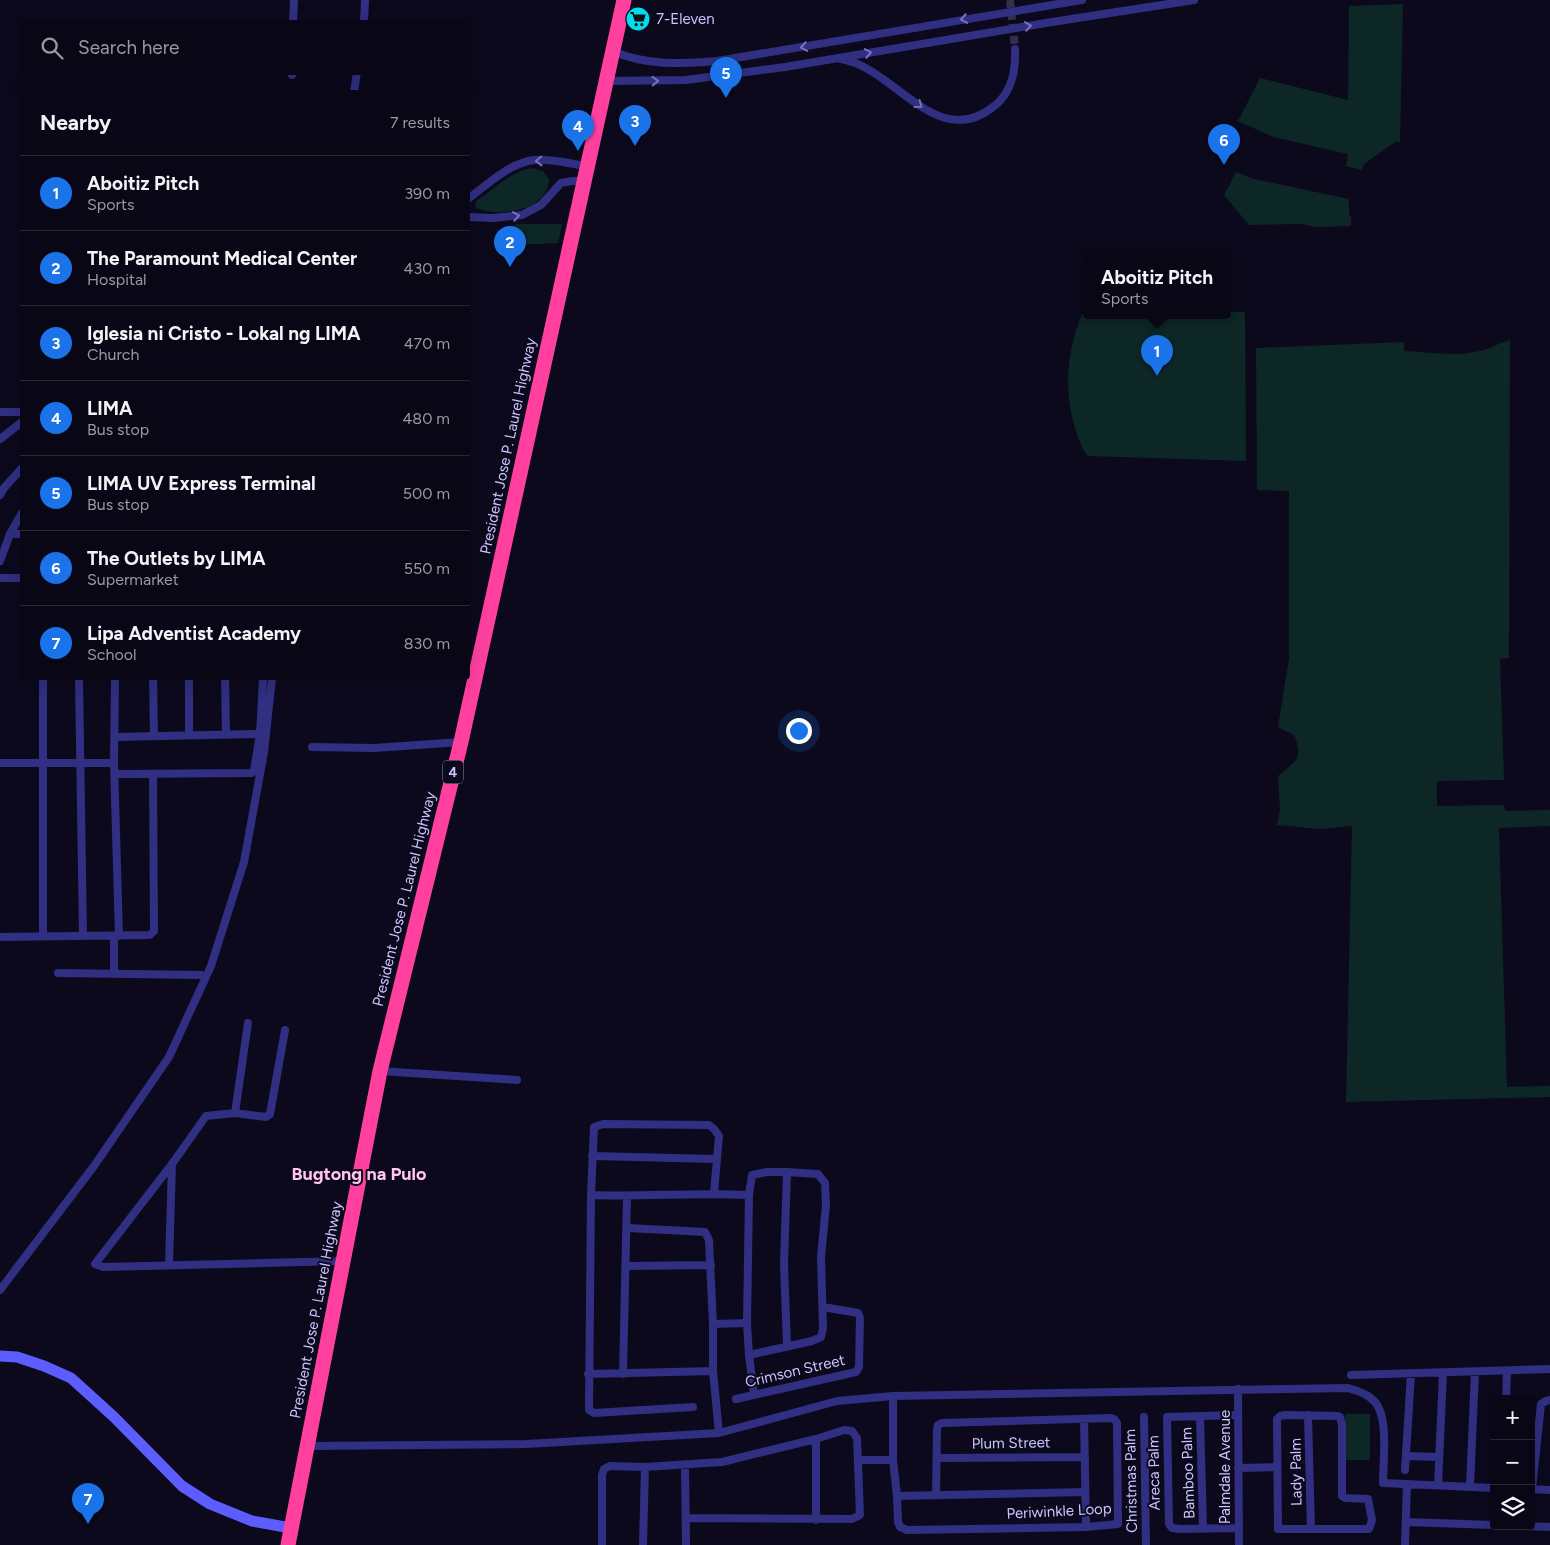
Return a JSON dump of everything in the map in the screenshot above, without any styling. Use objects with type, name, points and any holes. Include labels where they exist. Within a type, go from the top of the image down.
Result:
[{"type":"highway","name":"President Jose P. Laurel Highway","points":[[288,1545],[380,1071],[461,742],[624,0]]},
{"type":"main road","points":[[0,1356],[26,1360],[70,1378],[114,1417],[182,1486],[210,1504],[252,1521],[291,1528]]},
{"type":"street","points":[[293,20],[294,0]]},
{"type":"street","points":[[364,20],[365,0]]},
{"type":"street","points":[[612,51],[628,58],[659,64],[717,60],[782,51],[1082,0]]},
{"type":"street","points":[[606,81],[686,80],[785,67],[1189,0]]},
{"type":"street","points":[[831,59],[845,60],[863,67],[885,80],[930,113],[950,120],[959,120],[976,118],[997,105],[1011,84],[1015,70],[1014,49]]},
{"type":"street","points":[[782,51],[785,67]]},
{"type":"street","points":[[354,90],[357,75]]},
{"type":"street","points":[[470,198],[502,174],[527,162],[542,160],[587,166]]},
{"type":"street","points":[[470,217],[501,218],[522,215],[541,205],[561,183],[584,181]]},
{"type":"street","points":[[0,412],[20,412]]},
{"type":"street","points":[[0,439],[20,424]]},
{"type":"street","points":[[0,495],[20,470]]},
{"type":"street","points":[[0,561],[10,534],[20,516]]},
{"type":"street","points":[[10,534],[20,534]]},
{"type":"street","points":[[0,578],[20,578]]},
{"type":"street","points":[[43,680],[43,936]]},
{"type":"street","points":[[79,680],[83,936]]},
{"type":"street","points":[[114,974],[116,936],[115,680]]},
{"type":"street","points":[[153,680],[154,736]]},
{"type":"street","points":[[189,680],[190,736]]},
{"type":"street","points":[[225,680],[226,735]]},
{"type":"street","points":[[115,774],[252,773],[254,771],[260,734],[262,680]]},
{"type":"street","points":[[0,1290],[94,1166],[169,1057],[212,966],[244,862],[264,752],[272,680]]},
{"type":"street","points":[[114,737],[260,734]]},
{"type":"street","points":[[312,747],[374,748],[461,742]]},
{"type":"street","points":[[0,763],[114,763]]},
{"type":"street","points":[[0,937],[150,936],[154,931],[153,775]]},
{"type":"street","points":[[58,973],[201,975]]},
{"type":"street","points":[[235,1113],[248,1023]]},
{"type":"street","points":[[285,1030],[270,1114],[266,1117],[235,1113],[206,1116],[172,1164],[95,1264],[101,1267],[343,1261]]},
{"type":"street","points":[[380,1071],[517,1080]]},
{"type":"street","points":[[692,1407],[594,1413],[589,1410],[591,1195],[594,1127],[603,1124],[709,1125],[719,1136],[714,1193]]},
{"type":"street","points":[[592,1156],[716,1159]]},
{"type":"street","points":[[169,1265],[172,1164]]},
{"type":"street","points":[[787,1172],[784,1264],[787,1346]]},
{"type":"street","points":[[749,1356],[821,1338],[823,1328],[821,1257],[826,1205],[825,1182],[818,1174],[787,1172],[752,1175],[748,1195],[747,1323],[749,1356],[754,1395]]},
{"type":"street","points":[[591,1195],[627,1196],[714,1193],[748,1195]]},
{"type":"street","points":[[623,1374],[627,1196]]},
{"type":"street","points":[[627,1228],[705,1232],[710,1240],[713,1371],[719,1432]]},
{"type":"street","points":[[625,1266],[711,1266]]},
{"type":"street","name":"Crimson Street","points":[[736,1399],[856,1372],[859,1367],[860,1318],[858,1313],[823,1307]]},
{"type":"street","points":[[713,1324],[747,1323]]},
{"type":"street","points":[[1506,1395],[1507,1370]]},
{"type":"street","points":[[1351,1375],[1550,1370]]},
{"type":"street","points":[[588,1374],[713,1371]]},
{"type":"street","points":[[1470,1487],[1475,1372]]},
{"type":"street","points":[[1438,1485],[1444,1373]]},
{"type":"street","points":[[1405,1470],[1411,1374]]},
{"type":"street","points":[[308,1446],[526,1444],[719,1432],[837,1401],[893,1396],[1348,1388],[1361,1392],[1376,1403],[1383,1420],[1383,1482],[1490,1488]]},
{"type":"street","name":"Palmdale Avenue","points":[[1238,1389],[1239,1545]]},
{"type":"street","points":[[893,1396],[893,1460],[897,1496],[1085,1492]]},
{"type":"street","points":[[1532,1485],[1541,1404],[1546,1400],[1550,1400]]},
{"type":"street","points":[[1200,1416],[1238,1415]]},
{"type":"street","points":[[1285,1415],[1308,1415],[1340,1417],[1342,1424],[1342,1496],[1345,1498],[1368,1499],[1372,1520],[1369,1529],[1278,1529],[1277,1419],[1285,1415]]},
{"type":"street","name":"Lady Palm","points":[[1308,1415],[1311,1529]]},
{"type":"street","name":"Areca Palm","points":[[1200,1416],[1167,1417],[1169,1524],[1172,1528],[1203,1529]]},
{"type":"street","name":"Bamboo Palm","points":[[1200,1416],[1203,1529]]},
{"type":"street","name":"Christmas Palm","points":[[1144,1417],[1146,1545]]},
{"type":"street","points":[[1084,1419],[1086,1527]]},
{"type":"street","name":"Periwinkle Loop","points":[[897,1496],[898,1522],[900,1527],[907,1530],[1086,1527],[1115,1525],[1120,1521],[1117,1423],[1114,1419],[942,1423],[938,1425],[937,1429],[937,1458]]},
{"type":"street","points":[[602,1545],[602,1475],[604,1469],[610,1466],[645,1467],[722,1462],[816,1439],[844,1430],[852,1431],[857,1438],[860,1514],[852,1519],[687,1518]]},
{"type":"street","points":[[816,1439],[816,1520]]},
{"type":"street","points":[[1406,1456],[1439,1457]]},
{"type":"street","name":"Plum Street","points":[[937,1458],[1085,1457]]},
{"type":"street","points":[[936,1495],[937,1458]]},
{"type":"street","points":[[858,1460],[893,1460]]},
{"type":"street","points":[[685,1465],[686,1545]]},
{"type":"street","points":[[642,1545],[645,1467]]},
{"type":"street","points":[[1238,1468],[1277,1467]]},
{"type":"street","points":[[1405,1545],[1407,1484]]},
{"type":"street","points":[[1535,1489],[1550,1490]]},
{"type":"street","points":[[1406,1522],[1490,1525]]},
{"type":"street","points":[[1535,1526],[1550,1527]]},
{"type":"street","points":[[1203,1529],[1239,1528]]},
{"type":"green space","points":[[1403,4],[1400,142],[1395,142],[1364,164],[1362,170],[1346,166],[1348,154],[1273,137],[1238,121],[1260,78],[1348,100],[1349,6]]},
{"type":"green space","points":[[531,168],[543,171],[549,179],[543,196],[537,202],[520,210],[502,212],[483,210],[475,206],[476,201],[502,182],[516,173]]},
{"type":"green space","points":[[1236,172],[1254,179],[1349,199],[1351,226],[1315,227],[1302,224],[1249,225],[1224,195]]},
{"type":"green space","points":[[516,224],[562,224],[558,243],[515,245],[513,226]]},
{"type":"green space","points":[[1083,312],[1083,319],[1231,319],[1231,312],[1245,312],[1246,461],[1088,456],[1075,428],[1071,412],[1068,380],[1071,349]]},
{"type":"green space","points":[[1510,340],[1509,658],[1500,659],[1504,780],[1437,781],[1437,806],[1504,805],[1505,811],[1550,810],[1550,826],[1499,828],[1507,1087],[1550,1086],[1550,1097],[1346,1102],[1352,826],[1320,829],[1277,825],[1280,810],[1278,776],[1294,763],[1298,755],[1294,735],[1278,727],[1289,658],[1289,491],[1257,490],[1256,348],[1404,342],[1404,351],[1462,354],[1484,350]]},
{"type":"green space","points":[[1345,1414],[1370,1414],[1370,1460],[1346,1460]]},
{"type":"tunnel","points":[[1010,0],[1015,49]]},
{"type":"place","name":"7-Eleven","points":[[638,19]]},
{"type":"place","name":"LIMA UV Express Terminal","points":[[726,98]]},
{"type":"place","name":"Iglesia ni Cristo - Lokal ng LIMA","points":[[635,146]]},
{"type":"place","name":"LIMA","points":[[578,151]]},
{"type":"place","name":"The Outlets by LIMA","points":[[1224,165]]},
{"type":"place","name":"The Paramount Medical Center","points":[[510,267]]},
{"type":"place","name":"Aboitiz Pitch","points":[[1157,376]]},
{"type":"place","name":"Lipa Adventist Academy","points":[[88,1524]]},
{"type":"district","name":"Bugtong na Pulo","points":[[359,1174]]}]
